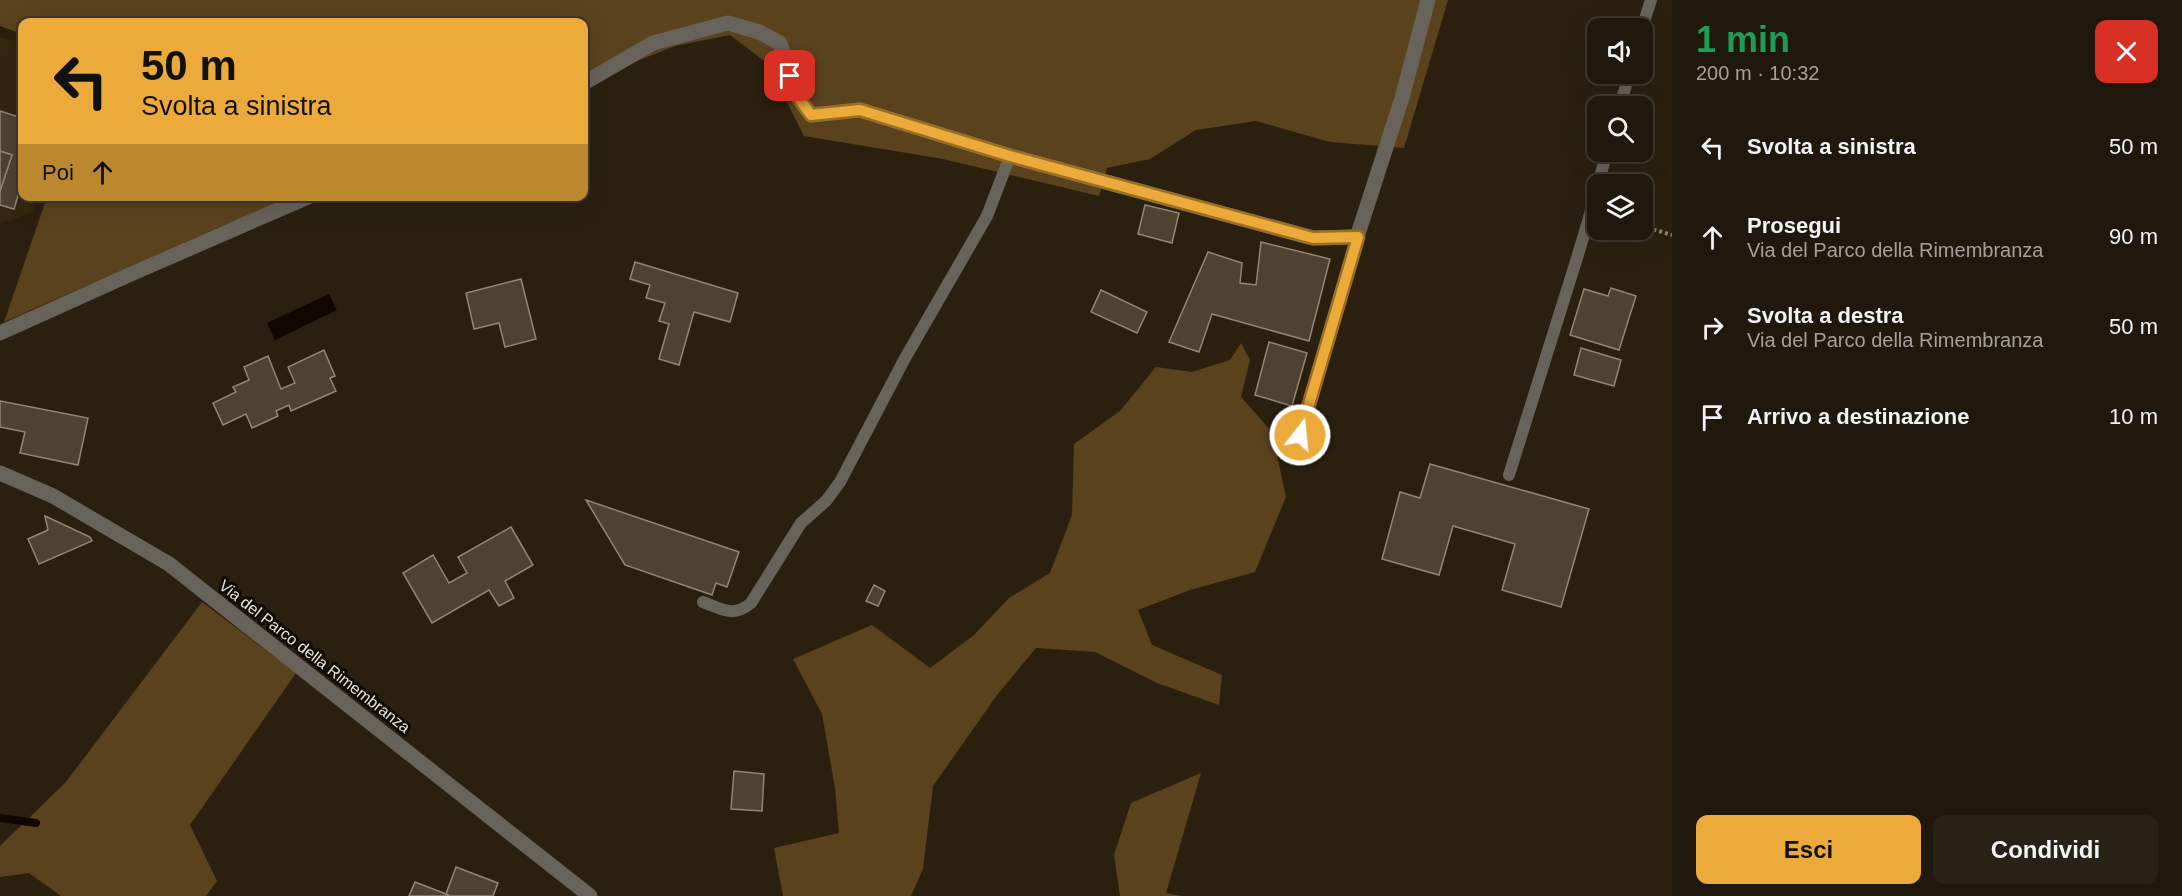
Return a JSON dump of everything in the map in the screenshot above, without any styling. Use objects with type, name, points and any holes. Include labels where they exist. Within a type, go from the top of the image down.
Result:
[{"type":"street","points":[[588,81],[653,43],[728,23],[759,32],[780,43],[795,93],[811,115],[860,110],[1005,154],[1313,238],[1358,237],[1402,98],[1428,0]]},
{"type":"street","points":[[0,333],[298,201]]},
{"type":"street","name":"Via del Parco della Rimembranza","points":[[0,473],[53,496],[169,564],[590,896]]},
{"type":"lane","points":[[1645,18],[1651,0]]},
{"type":"lane","points":[[703,602],[730,612],[741,611],[751,603],[801,523],[826,501],[840,482],[904,360],[987,216],[1005,154]]},
{"type":"lane","points":[[1509,475],[1587,224]]},
{"type":"lane","points":[[1300,435],[1358,237]]},
{"type":"path","points":[[1653,229],[1672,235]]},
{"type":"shaded area","points":[[0,0],[1448,0],[1404,148],[1330,142],[1256,121],[1196,130],[1150,159],[1107,168],[1099,196],[943,159],[804,136],[767,63],[730,35],[675,46],[588,80],[588,18],[18,18],[18,33],[0,26]]},
{"type":"shaded area","points":[[0,37],[18,42],[18,201],[37,201],[33,212],[0,224]]},
{"type":"shaded area","points":[[46,201],[287,201],[217,228],[4,322]]},
{"type":"shaded area","points":[[329,294],[337,310],[275,340],[267,323]]},
{"type":"shaded area","points":[[1241,343],[1250,360],[1241,397],[1272,432],[1286,497],[1255,572],[1190,590],[1138,610],[1152,645],[1222,675],[1219,705],[1157,683],[1095,652],[1036,648],[997,695],[933,786],[923,869],[911,896],[783,896],[774,848],[839,833],[835,788],[822,714],[793,659],[872,625],[930,668],[974,635],[1009,598],[1050,573],[1072,515],[1074,444],[1120,411],[1156,367],[1192,372],[1230,360]]},
{"type":"shaded area","points":[[202,602],[296,673],[190,825],[217,881],[206,896],[61,896],[29,873],[0,877],[0,846],[66,782]]},
{"type":"shaded area","points":[[1201,773],[1166,893],[1181,896],[1120,896],[1114,855],[1131,803]]},
{"type":"building","points":[[0,111],[18,117],[18,196],[14,209],[0,205],[0,191],[12,155],[0,151]]},
{"type":"building","points":[[0,151],[12,155],[0,191]]},
{"type":"building","points":[[1145,205],[1179,213],[1172,243],[1138,234]]},
{"type":"building","points":[[1261,242],[1330,259],[1309,341],[1212,314],[1199,352],[1169,342],[1208,252],[1242,263],[1240,283],[1256,285]]},
{"type":"building","points":[[635,262],[738,293],[730,322],[694,312],[679,365],[659,359],[669,324],[659,321],[665,303],[646,298],[650,285],[630,279]]},
{"type":"building","points":[[521,279],[536,339],[505,347],[499,323],[474,329],[466,293]]},
{"type":"building","points":[[1611,288],[1636,296],[1619,350],[1570,335],[1584,289],[1608,296]]},
{"type":"building","points":[[1101,290],[1147,312],[1137,333],[1091,312]]},
{"type":"building","points":[[1269,342],[1307,353],[1292,406],[1255,395]]},
{"type":"building","points":[[1581,348],[1621,360],[1614,386],[1574,375]]},
{"type":"building","points":[[324,350],[335,376],[330,378],[336,391],[291,411],[289,405],[276,411],[278,416],[252,428],[246,414],[223,425],[213,403],[236,392],[233,387],[249,380],[244,367],[268,356],[281,389],[295,383],[288,367]]},
{"type":"building","points":[[0,401],[88,418],[78,465],[20,453],[25,432],[0,427]]},
{"type":"building","points":[[1430,464],[1589,509],[1561,607],[1502,590],[1515,544],[1453,526],[1439,575],[1382,559],[1400,492],[1420,498]]},
{"type":"building","points":[[586,500],[739,552],[727,587],[716,583],[712,595],[625,565]]},
{"type":"building","points":[[45,516],[90,537],[92,541],[39,564],[28,539],[48,530]]},
{"type":"building","points":[[511,527],[533,565],[505,581],[514,598],[499,606],[489,590],[432,623],[403,573],[433,555],[449,583],[467,573],[458,557]]},
{"type":"building","points":[[874,585],[885,591],[878,606],[866,601]]},
{"type":"building","points":[[734,771],[764,774],[762,811],[731,809]]},
{"type":"building","points":[[456,867],[498,883],[493,896],[450,896],[446,894]]},
{"type":"building","points":[[415,882],[446,894],[450,896],[409,896]]},
{"type":"waterway","points":[[0,818],[36,823]]},
{"type":"route","points":[[790,76],[795,93],[811,115],[860,110],[1010,156],[1313,238],[1358,237],[1300,435]]}]
